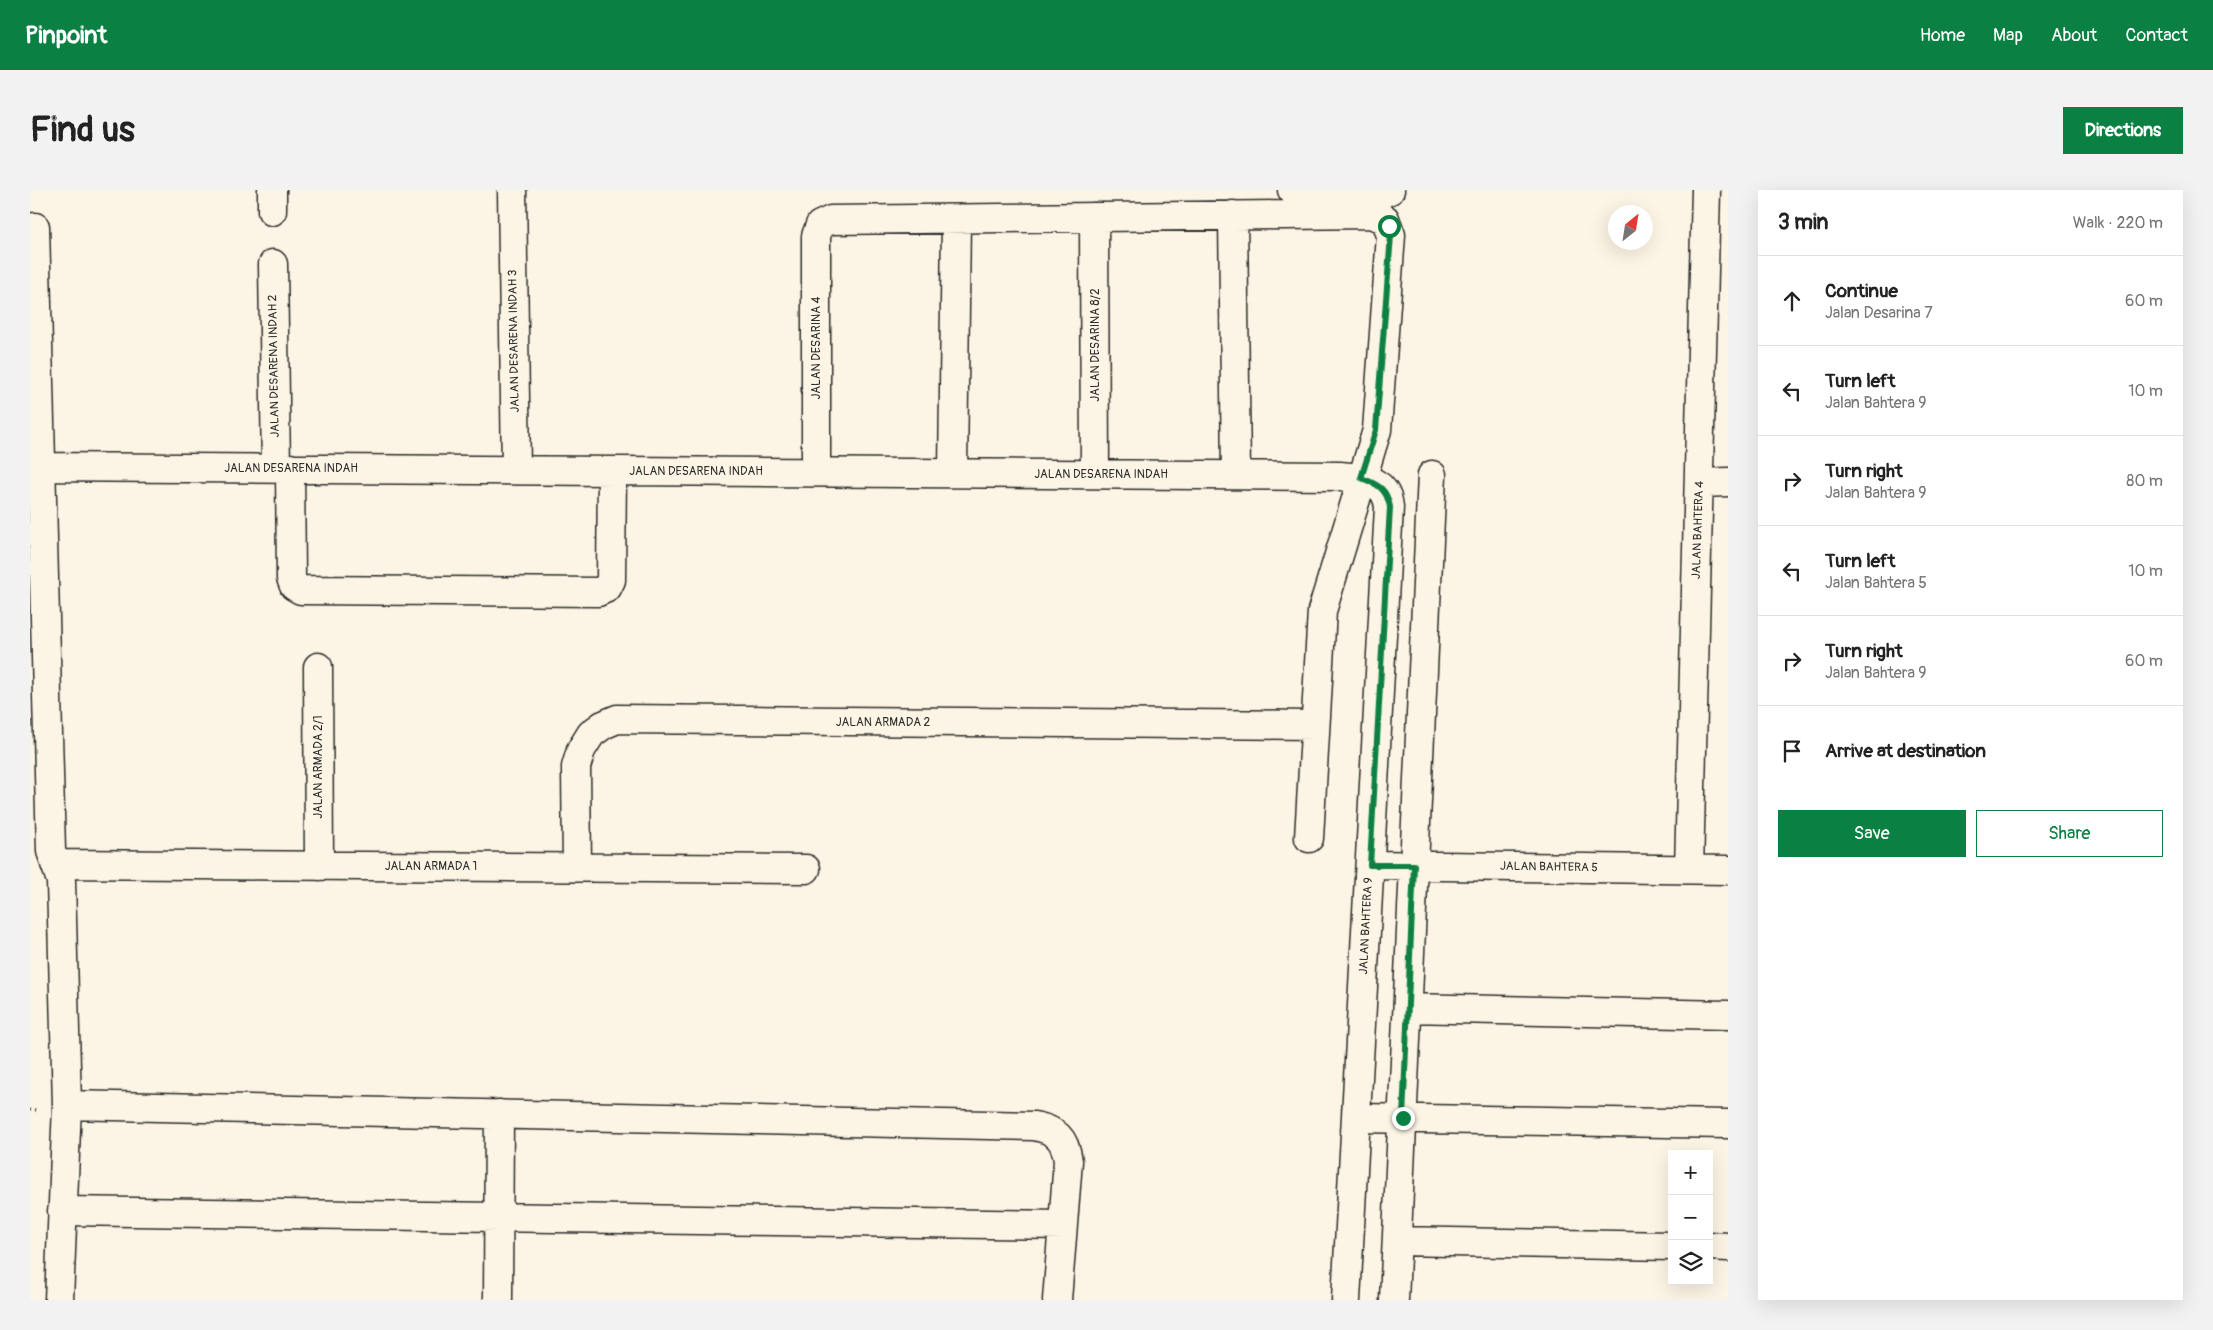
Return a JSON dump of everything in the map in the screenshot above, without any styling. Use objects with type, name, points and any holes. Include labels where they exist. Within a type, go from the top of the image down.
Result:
[{"type":"street","points":[[1292,190],[1379,195],[1390,190]]},
{"type":"street","name":"JALAN BAHTERA 4","points":[[1689,869],[1706,190]]},
{"type":"street","name":"JALAN DESARENA INDAH 3","points":[[512,201],[516,470]]},
{"type":"street","points":[[953,473],[956,219],[1370,214],[1386,219],[1391,235],[1376,430],[1322,611],[1309,838]]},
{"type":"street","points":[[1233,215],[1236,475]]},
{"type":"street","name":"JALAN DESARINA 8/2","points":[[1094,217],[1095,474]]},
{"type":"street","name":"JALAN DESARINA 4","points":[[816,472],[816,236],[820,225],[831,220],[956,219]]},
{"type":"street","points":[[35,227],[35,467],[51,851],[61,881],[67,1105],[58,1300]]},
{"type":"street","name":"JALAN DESARENA INDAH 2","points":[[273,264],[283,468],[291,578],[294,586],[301,590],[598,592],[607,588],[611,580],[612,471]]},
{"type":"street","name":"JALAN DESARENA INDAH","points":[[35,467],[1236,475],[1361,478]]},
{"type":"street","points":[[1394,1300],[1432,475]]},
{"type":"street","name":"JALAN BAHTERA 9","points":[[1346,1300],[1390,507],[1388,496],[1382,488],[1361,478]]},
{"type":"street","points":[[1700,483],[1728,482]]},
{"type":"street","name":"JALAN ARMADA 2/1","points":[[318,667],[319,866]]},
{"type":"street","name":"JALAN ARMADA 2","points":[[577,867],[576,767],[581,750],[591,734],[603,725],[617,720],[1315,725]]},
{"type":"street","name":"JALAN ARMADA 1","points":[[55,864],[806,869]]},
{"type":"street","name":"JALAN BAHTERA 5","points":[[1370,865],[1728,870]]},
{"type":"street","points":[[1408,1008],[1728,1015]]},
{"type":"street","points":[[67,1105],[1014,1125],[1047,1128],[1059,1136],[1066,1148],[1068,1161],[1057,1300]]},
{"type":"street","points":[[498,1300],[499,1114]]},
{"type":"street","points":[[1356,1118],[1728,1124]]},
{"type":"street","points":[[62,1211],[1063,1225]]},
{"type":"street","points":[[1397,1241],[1668,1246]]},
{"type":"street","points":[[1713,1246],[1728,1247]]},
{"type":"route","points":[[1389,226],[1391,235],[1376,430],[1361,478],[1373,482],[1382,488],[1388,496],[1390,507],[1370,865],[1414,865],[1403,1118]]}]
